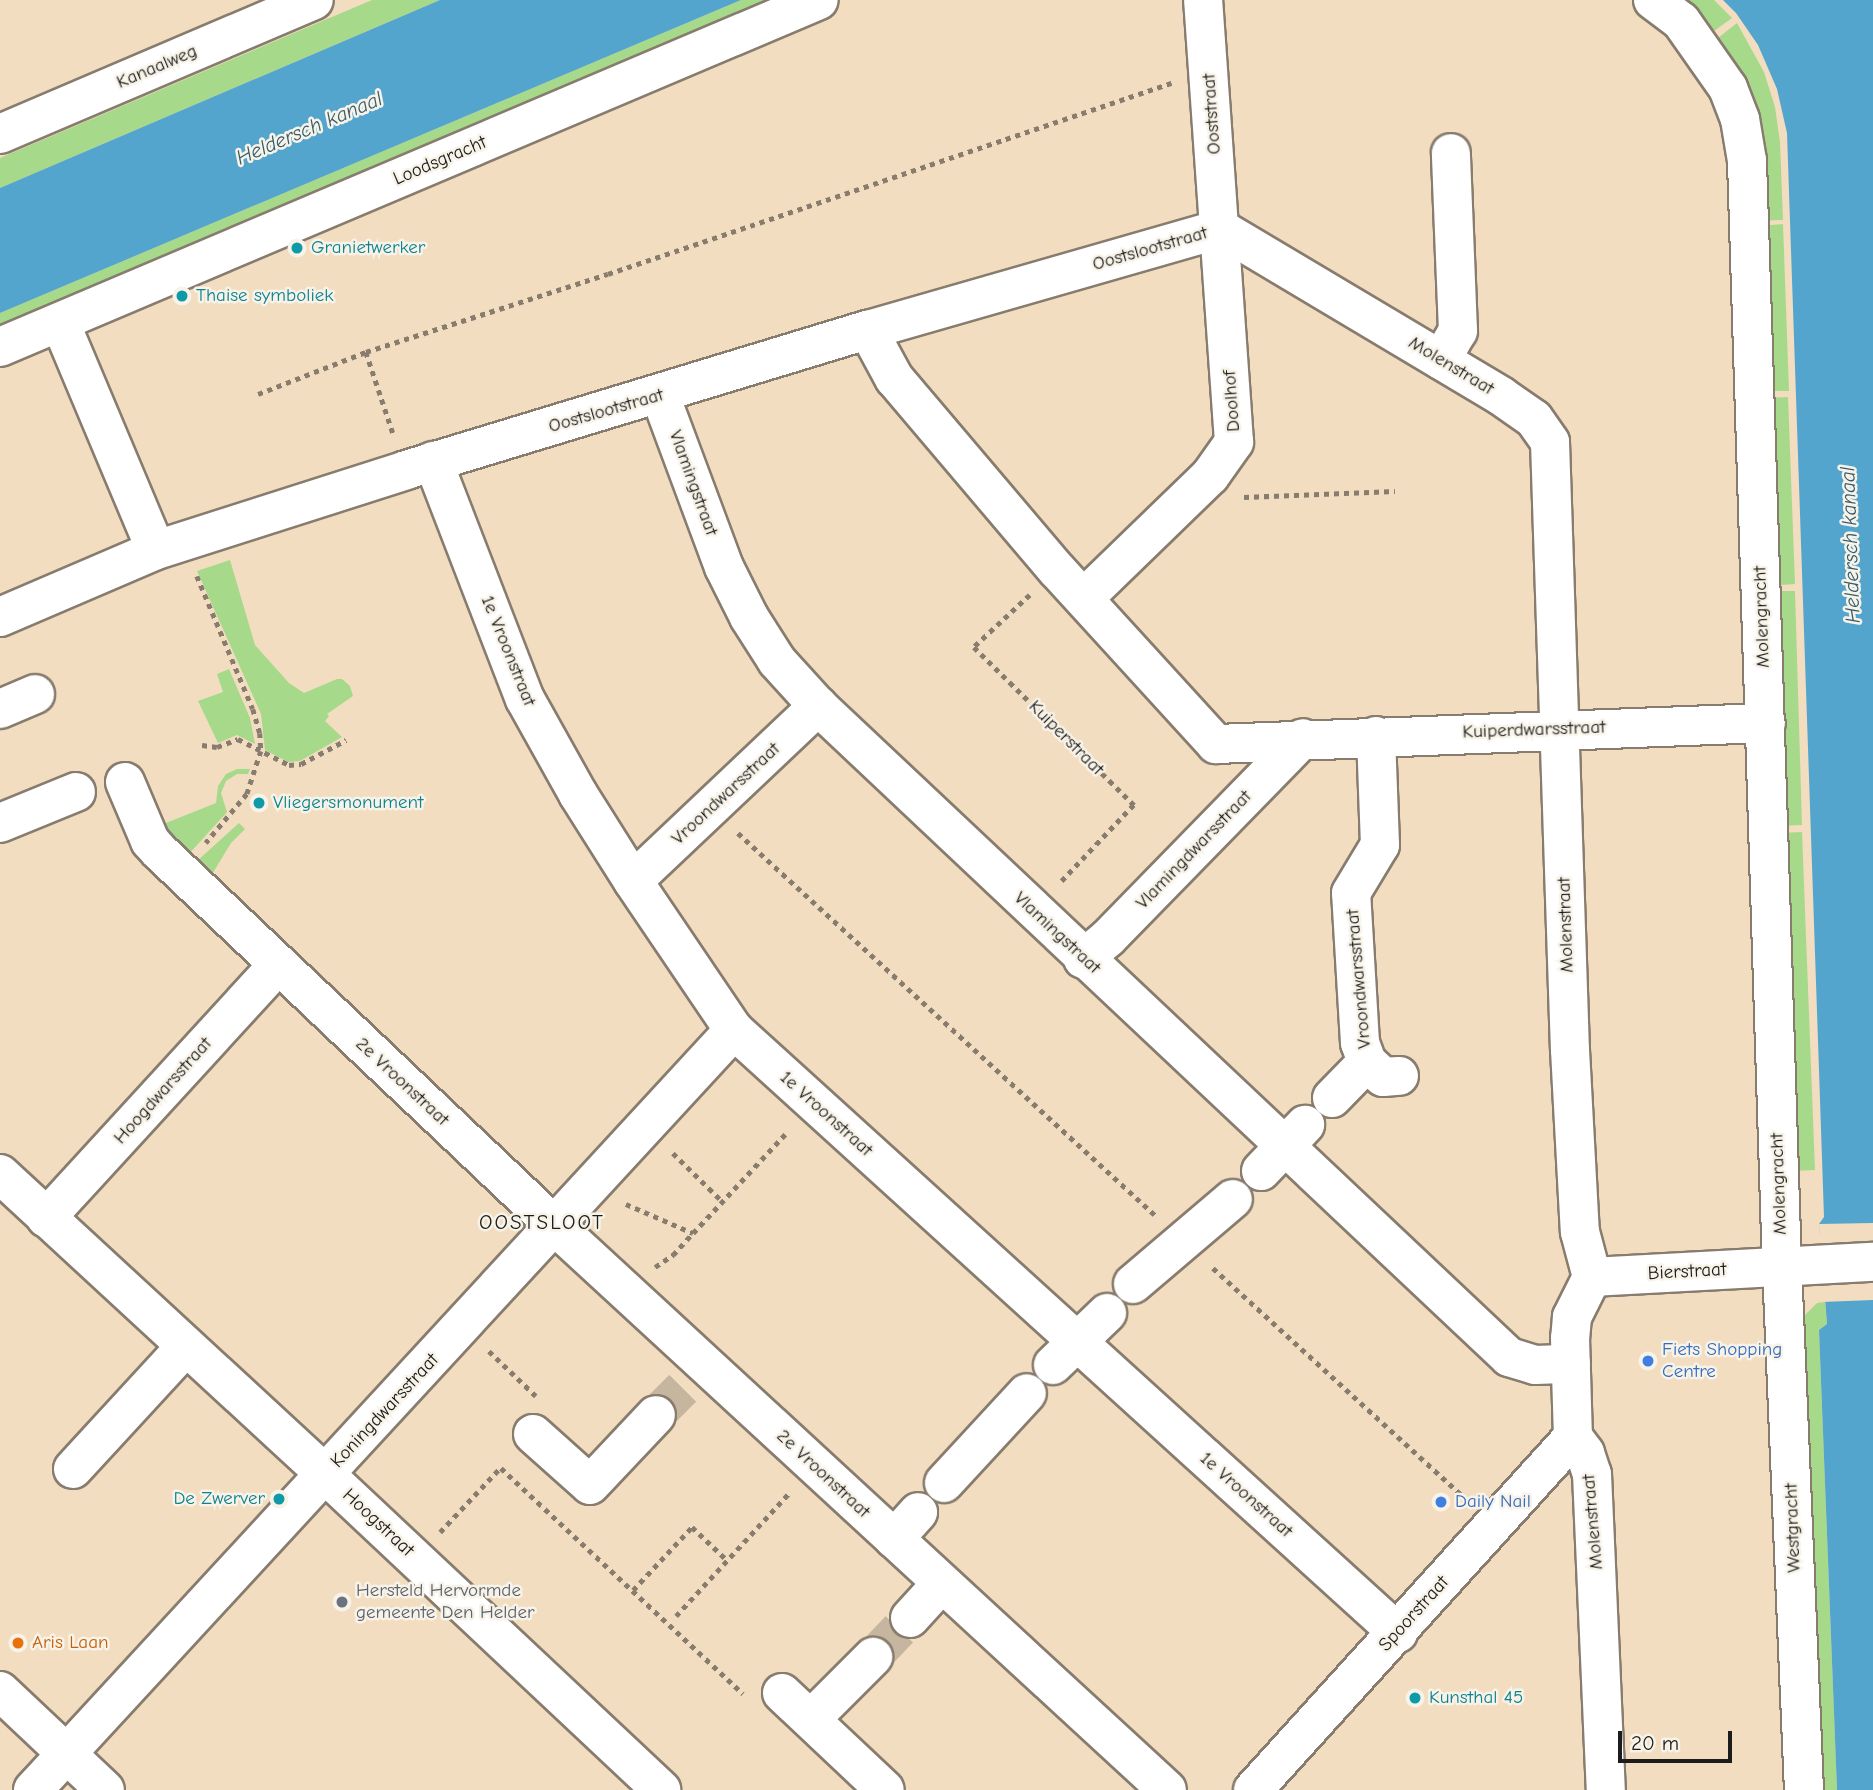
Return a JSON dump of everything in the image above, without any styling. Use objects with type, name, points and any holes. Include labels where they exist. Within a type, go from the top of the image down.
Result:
[{"type":"street","name":"Kanaalweg","points":[[0,134],[314,0]]},
{"type":"street","name":"Loodsgracht","points":[[0,347],[820,0]]},
{"type":"street","name":"Ooststraat","points":[[1203,0],[1221,229]]},
{"type":"street","name":"Molengracht","points":[[1653,0],[1681,21],[1728,88],[1740,119],[1745,150],[1782,1266]]},
{"type":"street","points":[[1441,360],[1458,331],[1451,153]]},
{"type":"street","name":"Oostslootstraat","points":[[0,617],[169,546],[419,465],[660,395],[868,330],[1221,229]]},
{"type":"street","name":"Molenstraat","points":[[1221,229],[1441,360],[1534,419],[1550,442],[1570,1050],[1580,1232],[1592,1277],[1572,1317],[1570,1364],[1573,1437],[1585,1454],[1592,1474],[1585,1570],[1605,1790]]},
{"type":"street","name":"Doolhof","points":[[1085,597],[1210,476],[1234,442],[1221,229]]},
{"type":"street","points":[[60,322],[169,546]]},
{"type":"street","points":[[868,330],[894,378],[1057,569],[1216,744],[1303,738]]},
{"type":"street","name":"Vlamingstraat","points":[[660,395],[724,567],[749,617],[777,662],[817,706],[1509,1357],[1535,1365],[1570,1364]]},
{"type":"street","name":"1e Vroonstraat","points":[[419,465],[525,699],[578,794],[734,1030],[814,1103],[1064,1353],[1398,1633]]},
{"type":"street","points":[[0,709],[35,694]]},
{"type":"street","name":"Vroondwarsstraat","points":[[633,881],[817,706]]},
{"type":"street","name":"Kuiperdwarsstraat","points":[[1303,738],[1766,723]]},
{"type":"street","name":"Vroondwarsstraat","points":[[1332,1098],[1375,1060],[1351,893],[1380,845],[1376,736]]},
{"type":"street","name":"Vlamingdwarsstraat","points":[[1083,959],[1108,938],[1303,738]]},
{"type":"street","name":"2e Vroonstraat","points":[[125,782],[150,842],[555,1226],[631,1294],[694,1376],[814,1466],[906,1525],[941,1584],[1167,1790]]},
{"type":"street","points":[[0,824],[76,792]]},
{"type":"street","name":"Hoogdwarsstraat","points":[[46,1217],[278,965]]},
{"type":"street","name":"Koningdwarsstraat","points":[[33,1790],[734,1030]]},
{"type":"street","name":"Hoogstraat","points":[[0,1174],[661,1790]]},
{"type":"street","points":[[1133,1284],[1233,1199]]},
{"type":"street","name":"Bierstraat","points":[[1592,1277],[1873,1262]]},
{"type":"street","name":"Westgracht","points":[[1782,1266],[1804,1790]]},
{"type":"street","points":[[1064,1353],[1107,1312]]},
{"type":"street","points":[[73,1469],[180,1343]]},
{"type":"street","points":[[944,1483],[1027,1393]]},
{"type":"street","points":[[538,1418],[590,1485],[656,1415]]},
{"type":"street","name":"Spoorstraat","points":[[1253,1790],[1573,1437]]},
{"type":"street","points":[[910,1618],[941,1584]]},
{"type":"street","points":[[811,1719],[873,1657]]},
{"type":"street","points":[[0,1691],[105,1790]]},
{"type":"street","points":[[782,1693],[885,1790]]},
{"type":"path","points":[[258,394],[366,352],[595,278],[1209,71]]},
{"type":"path","points":[[366,352],[419,465]]},
{"type":"path","points":[[1210,476],[1230,497],[1395,491]]},
{"type":"path","points":[[169,546],[253,709],[260,733],[261,751],[247,794],[181,873]]},
{"type":"path","name":"Kuiperstraat","points":[[1033,912],[1134,805],[974,648],[1057,569]]},
{"type":"path","points":[[202,746],[217,747],[238,739],[289,765],[301,764],[346,740]]},
{"type":"path","points":[[710,807],[1494,1524]]},
{"type":"path","points":[[631,1294],[662,1259],[673,1255],[814,1103]]},
{"type":"path","points":[[673,1153],[722,1201]]},
{"type":"path","points":[[585,1191],[640,1208],[692,1233]]},
{"type":"path","points":[[463,1326],[538,1418]]},
{"type":"path","points":[[676,1616],[814,1466]]},
{"type":"path","points":[[415,1558],[501,1468],[744,1695]]},
{"type":"path","points":[[632,1590],[692,1527],[727,1560]]},
{"type":"green space","points":[[372,0],[440,0],[0,188],[0,158]]},
{"type":"green space","points":[[741,0],[773,0],[0,329],[0,313]]},
{"type":"green space","points":[[1668,0],[1714,0],[1732,18],[1710,34]]},
{"type":"green space","points":[[1737,23],[1764,72],[1775,107],[1780,142],[1783,220],[1757,221],[1714,41]]},
{"type":"green space","points":[[1783,224],[1789,391],[1763,391],[1758,226]]},
{"type":"green space","points":[[1788,397],[1795,584],[1770,586],[1764,398]]},
{"type":"green space","points":[[230,560],[255,645],[289,683],[304,693],[337,679],[342,679],[350,686],[353,696],[327,714],[329,716],[325,721],[342,737],[300,761],[288,762],[265,750],[261,714],[197,571]]},
{"type":"green space","points":[[1770,591],[1795,591],[1802,825],[1778,826]]},
{"type":"green space","points":[[229,669],[250,718],[255,744],[237,735],[218,743],[198,701],[223,692],[217,674]]},
{"type":"green space","points":[[237,769],[250,769],[248,774],[237,774],[226,781],[221,793],[227,812],[188,855],[161,825],[216,803],[218,786],[226,774]]},
{"type":"green space","points":[[239,823],[245,829],[231,843],[211,876],[197,861]]},
{"type":"green space","points":[[1802,832],[1815,1170],[1791,1171],[1779,833]]},
{"type":"green space","points":[[1825,1302],[1827,1324],[1819,1330],[1837,1790],[1810,1790],[1801,1319],[1817,1303]]},
{"type":"water","name":"Heldersch kanaal","points":[[440,0],[741,0],[0,313],[0,188]]},
{"type":"water","name":"Heldersch kanaal","points":[[1723,0],[1873,0],[1873,1790],[1837,1790],[1819,1330],[1827,1324],[1819,1224],[1824,1217],[1787,133],[1777,89],[1758,45],[1736,13]]},
{"type":"pier","points":[[1873,1223],[1873,1300],[1822,1302],[1819,1224]]},
{"type":"tunnel","points":[[656,1415],[683,1388]]},
{"type":"tunnel","points":[[873,1657],[910,1618]]},
{"type":"place","name":"Granietwerker","points":[[297,248]]},
{"type":"place","name":"Thaise symboliek","points":[[182,296]]},
{"type":"place","name":"Vliegersmonument","points":[[259,803]]},
{"type":"place","name":"Fiets Shopping Centre","points":[[1648,1361]]},
{"type":"place","name":"De Zwerver","points":[[279,1499]]},
{"type":"place","name":"Daily Nail","points":[[1441,1502]]},
{"type":"place","name":"Hersteld Hervormde gemeente Den Helder","points":[[342,1602]]},
{"type":"place","name":"Aris Laan","points":[[18,1643]]},
{"type":"place","name":"Kunsthal 45","points":[[1415,1698]]},
{"type":"district","name":"OOSTSLOOT","points":[[542,1222]]}]
